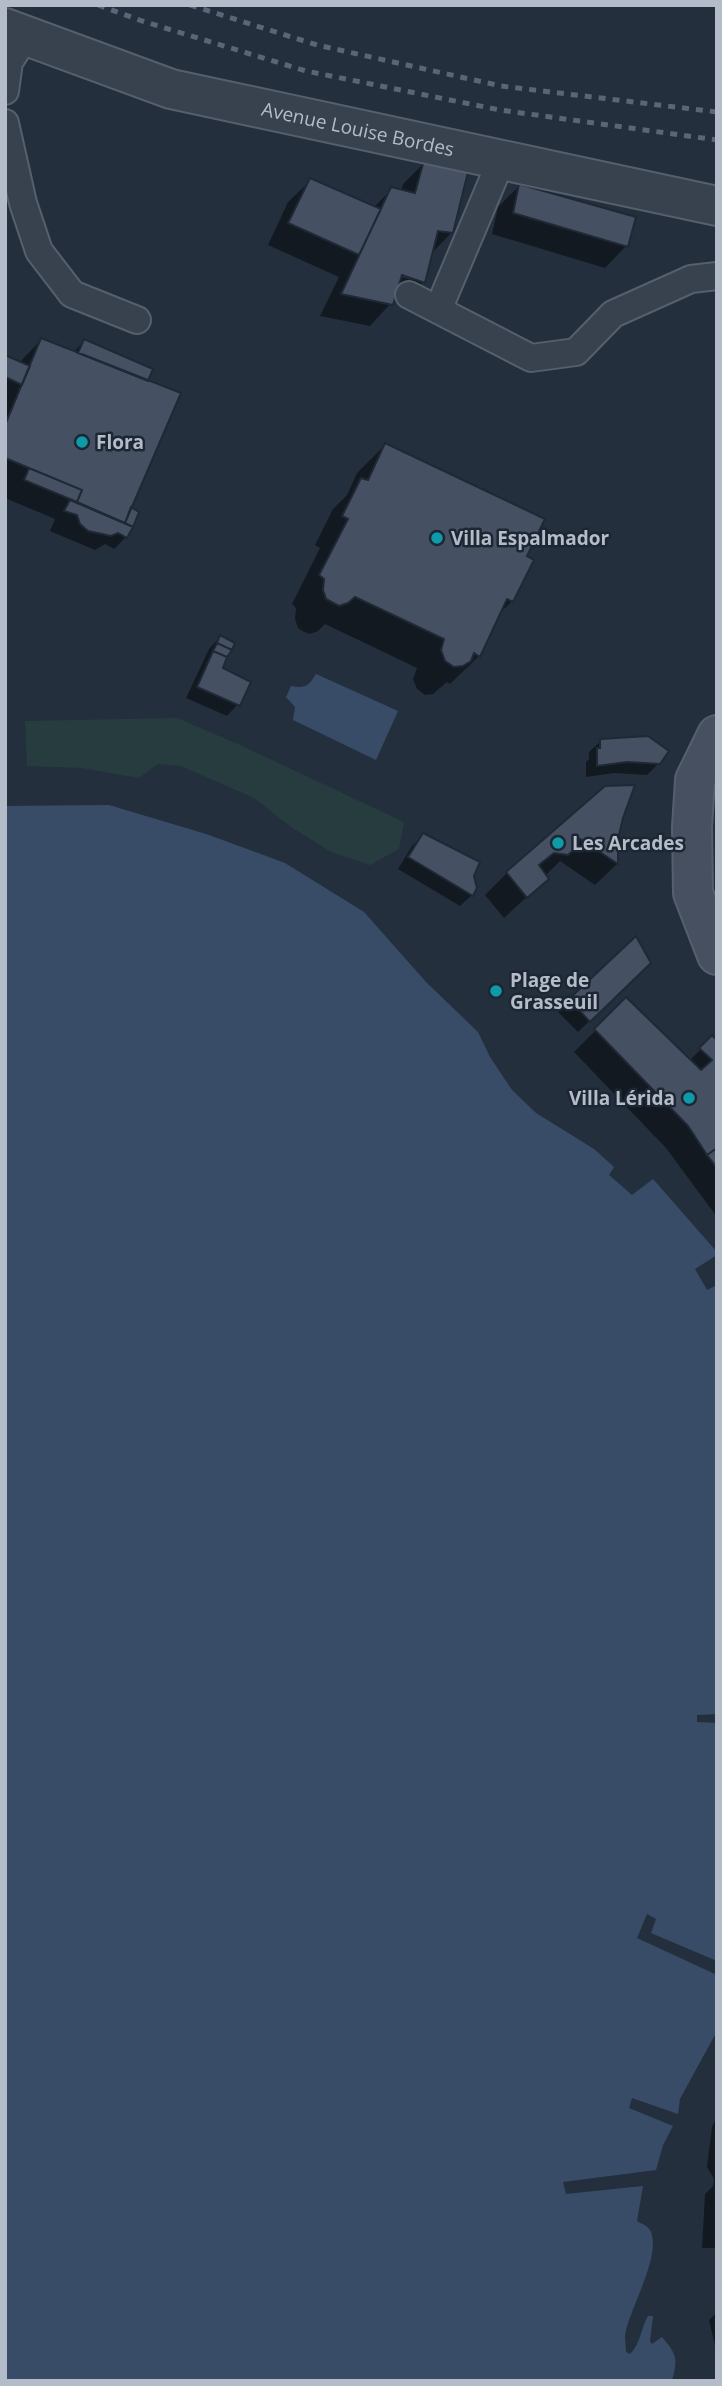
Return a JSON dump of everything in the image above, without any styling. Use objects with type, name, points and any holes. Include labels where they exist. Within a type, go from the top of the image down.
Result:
[{"type":"street","name":"Avenue Louise Bordes","points":[[16,32],[171,89],[717,206]]},
{"type":"street","points":[[717,735],[695,780],[692,827],[693,893],[717,954]]},
{"type":"lane","points":[[5,91],[16,32]]},
{"type":"lane","points":[[5,123],[23,203],[39,251],[72,294],[137,320]]},
{"type":"lane","points":[[438,310],[501,161]]},
{"type":"lane","points":[[409,295],[531,358],[576,352],[613,314],[691,279],[717,276]]},
{"type":"green space","points":[[177,718],[404,822],[399,849],[370,865],[331,852],[291,827],[254,798],[181,766],[158,764],[139,778],[82,768],[27,766],[25,721]]},
{"type":"water","points":[[316,674],[398,711],[376,760],[293,720],[295,707],[286,697],[291,686],[307,685]]},
{"type":"water","points":[[109,805],[206,834],[285,863],[364,912],[426,982],[478,1032],[490,1057],[512,1090],[536,1113],[594,1149],[614,1167],[609,1175],[632,1195],[653,1179],[717,1252],[717,1255],[695,1269],[707,1290],[717,1285],[717,1714],[697,1715],[697,1722],[717,1723],[717,1961],[651,1933],[656,1919],[647,1914],[637,1938],[717,1975],[717,2031],[680,2099],[678,2114],[632,2098],[629,2108],[673,2126],[663,2145],[656,2170],[563,2182],[566,2194],[643,2186],[637,2221],[650,2230],[653,2240],[652,2253],[625,2335],[626,2352],[630,2354],[633,2350],[648,2316],[653,2316],[650,2341],[652,2344],[662,2337],[671,2348],[675,2362],[672,2381],[5,2381],[5,806]]},
{"type":"building","points":[[424,160],[468,172],[453,233],[438,231],[425,283],[402,275],[393,305],[341,294],[391,187],[415,193]]},
{"type":"building","points":[[310,178],[381,209],[359,255],[288,223]]},
{"type":"building","points":[[519,184],[636,217],[628,247],[513,213]]},
{"type":"building","name":"Flora","points":[[41,338],[181,393],[125,523],[77,502],[82,490],[5,458],[5,425]]},
{"type":"building","points":[[84,339],[153,369],[148,381],[78,353]]},
{"type":"building","points":[[5,355],[30,366],[22,385],[5,377]]},
{"type":"building","name":"Villa Espalmador","points":[[385,443],[545,519],[527,556],[534,560],[513,602],[507,599],[480,657],[474,653],[471,661],[463,666],[454,667],[445,661],[441,650],[444,639],[355,597],[339,606],[326,599],[324,579],[319,575],[348,519],[342,516],[361,478],[368,480]]},
{"type":"building","points":[[29,468],[82,490],[77,502],[24,480]]},
{"type":"building","points":[[70,500],[133,527],[127,538],[118,533],[111,536],[88,531],[80,524],[77,515],[64,511]]},
{"type":"building","points":[[131,507],[139,512],[133,527],[125,523]]},
{"type":"building","points":[[220,635],[235,643],[232,650],[217,643]]},
{"type":"building","points":[[217,643],[232,650],[227,657],[213,651]]},
{"type":"building","points":[[213,651],[227,657],[223,668],[251,682],[240,706],[197,687]]},
{"type":"building","points":[[648,736],[669,751],[660,764],[627,762],[597,766],[600,739]]},
{"type":"building","name":"Les Arcades","points":[[635,785],[618,839],[618,864],[580,839],[577,847],[568,855],[554,853],[539,865],[549,879],[527,898],[506,872],[605,786]]},
{"type":"building","points":[[423,833],[480,862],[474,876],[477,888],[473,896],[408,857]]},
{"type":"building","points":[[636,936],[651,963],[590,1022],[569,999]]},
{"type":"building","name":"Villa Lérida","points":[[626,997],[701,1070],[712,1060],[699,1048],[712,1035],[717,1040],[717,1148],[707,1155],[688,1126],[594,1029]]},
{"type":"building","points":[[717,1148],[717,1168],[707,1155]]},
{"type":"railway","points":[[98,5],[306,71],[500,110],[717,140]]},
{"type":"railway","points":[[190,5],[317,45],[501,86],[717,112]]},
{"type":"place","name":"Flora","points":[[82,442]]},
{"type":"place","name":"Villa Espalmador","points":[[437,538]]},
{"type":"place","name":"Les Arcades","points":[[558,843]]},
{"type":"place","name":"Plage de Grasseuil","points":[[496,991]]},
{"type":"place","name":"Villa Lérida","points":[[689,1098]]}]
